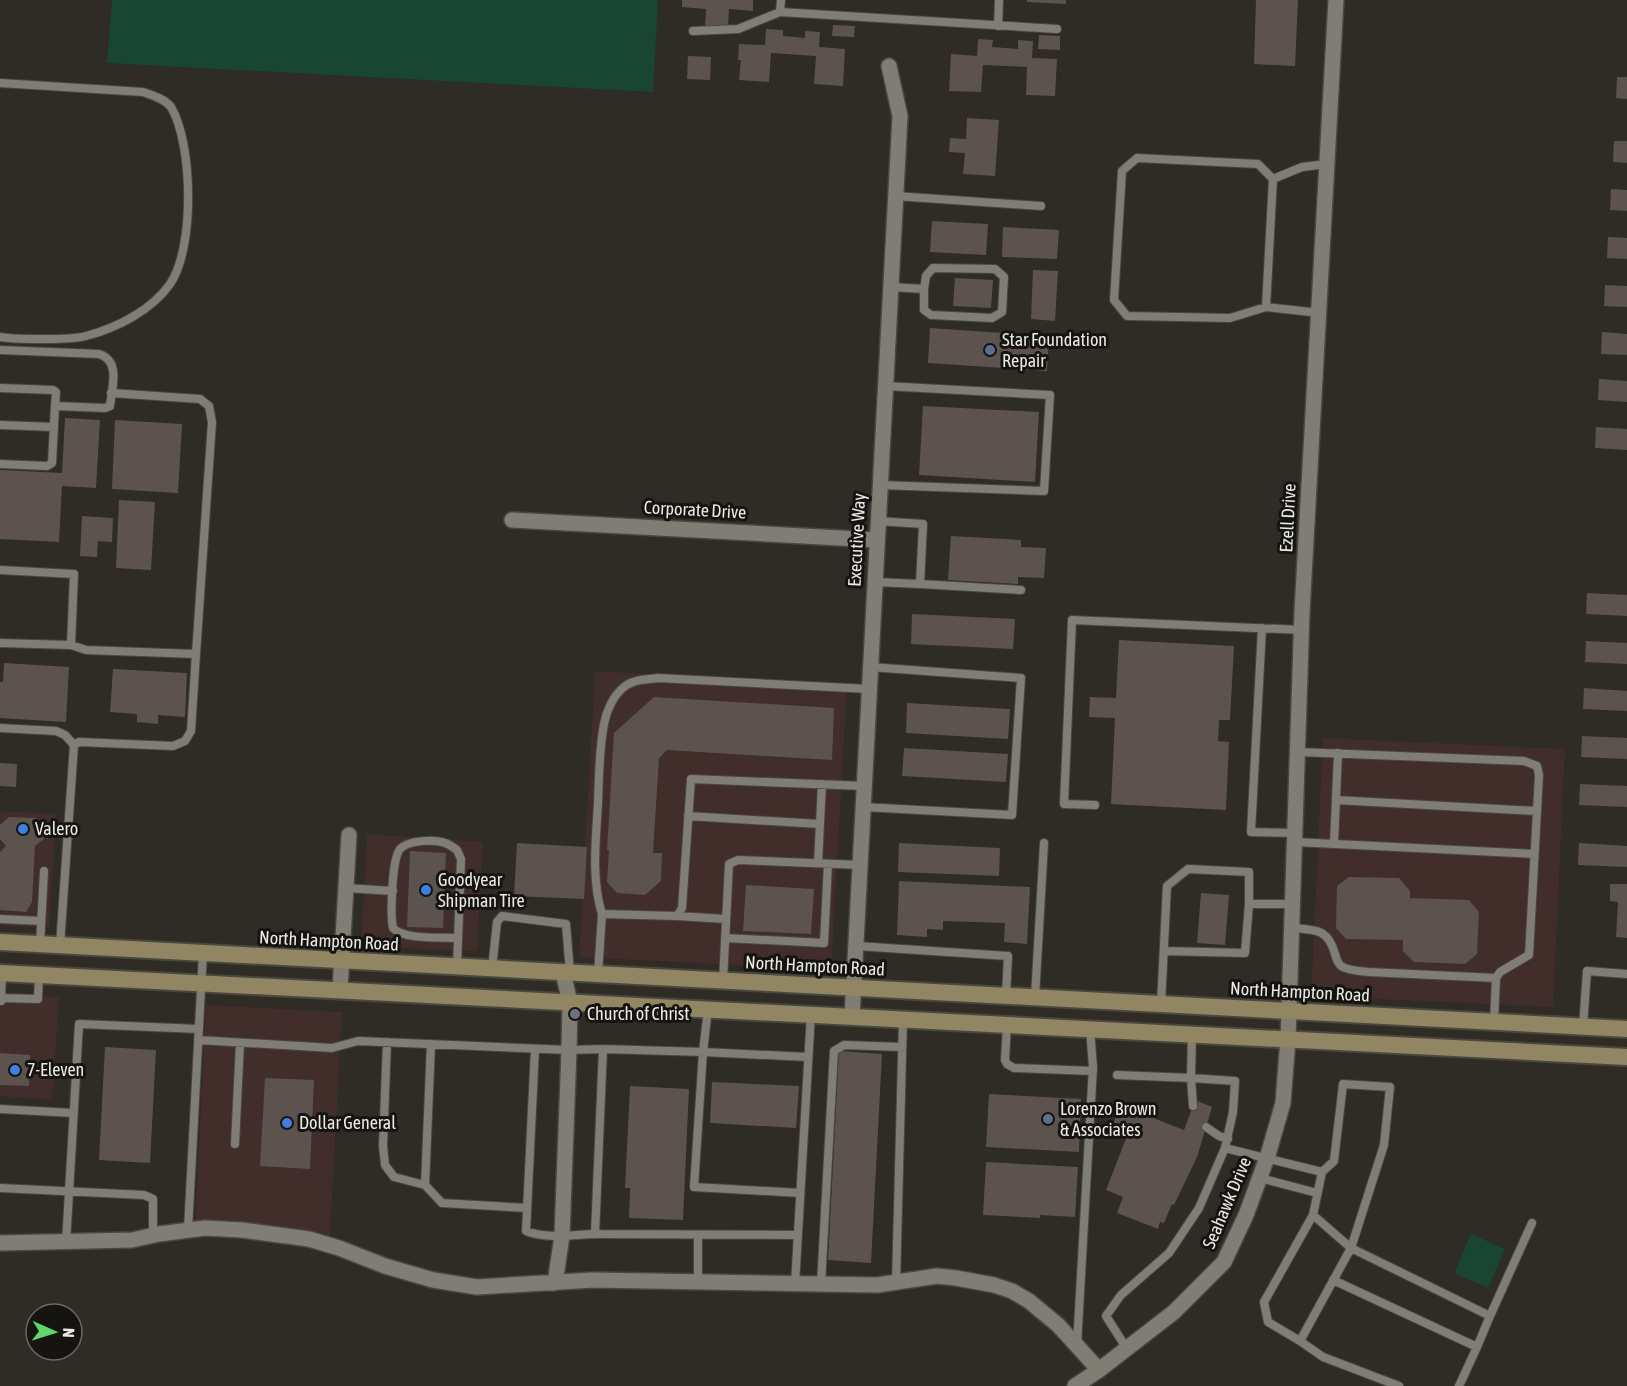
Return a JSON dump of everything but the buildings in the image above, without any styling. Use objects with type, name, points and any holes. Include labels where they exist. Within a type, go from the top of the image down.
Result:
[{"type":"main road","name":"North Hampton Road","points":[[0,942],[1627,1029]]},
{"type":"main road","points":[[1,973],[1627,1057]]},
{"type":"main road","points":[[1493,1050],[1494,1022]]},
{"type":"street","name":"Ezell Drive","points":[[1288,1039],[1302,630],[1335,0]]},
{"type":"street","name":"Executive Way","points":[[852,1017],[900,116],[889,66]]},
{"type":"street","name":"Corporate Drive","points":[[512,520],[877,540]]},
{"type":"street","points":[[340,990],[349,835]]},
{"type":"street","points":[[555,1283],[562,1236],[570,1002],[567,973]]},
{"type":"street","name":"Seahawk Drive","points":[[1075,1386],[1174,1312],[1224,1262],[1260,1178],[1283,1103],[1288,1039]]},
{"type":"street","points":[[0,1243],[132,1240],[188,1229],[233,1230],[309,1239],[433,1280],[457,1285],[504,1287],[593,1280],[877,1285],[937,1276],[977,1280],[1012,1291],[1029,1301],[1058,1325],[1099,1370]]},
{"type":"lane","points":[[780,12],[781,0]]},
{"type":"lane","points":[[998,26],[999,0]]},
{"type":"lane","points":[[693,30],[738,29],[780,12],[1057,29]]},
{"type":"lane","points":[[0,83],[143,92],[170,105],[180,132],[187,172],[189,207],[185,243],[177,269],[170,284],[144,309],[120,324],[85,336],[44,339],[0,337]]},
{"type":"lane","points":[[1266,307],[1273,179],[1258,164],[1137,158],[1122,171],[1114,300],[1127,316],[1230,318],[1266,307],[1320,313]]},
{"type":"lane","points":[[1273,179],[1302,167],[1327,164]]},
{"type":"lane","points":[[895,196],[1041,206]]},
{"type":"lane","points":[[933,268],[995,269],[1004,277],[1002,312],[992,318],[931,315],[924,310],[924,289],[926,276],[933,268]]},
{"type":"lane","points":[[891,288],[924,289]]},
{"type":"lane","points":[[0,350],[99,354],[107,357],[113,365],[110,406],[105,408],[55,406]]},
{"type":"lane","points":[[880,485],[1044,492],[1050,395],[885,386]]},
{"type":"lane","points":[[0,388],[56,392],[52,463],[47,466],[0,464]]},
{"type":"lane","points":[[74,745],[79,742],[172,746],[185,741],[191,731],[212,422],[209,406],[200,399],[111,393]]},
{"type":"lane","points":[[0,425],[54,427]]},
{"type":"lane","points":[[878,521],[922,524],[920,584]]},
{"type":"lane","points":[[0,570],[74,574],[71,645]]},
{"type":"lane","points":[[875,582],[1021,590]]},
{"type":"lane","points":[[1095,805],[1064,804],[1072,620],[1302,630]]},
{"type":"lane","points":[[1262,628],[1251,832],[1334,844],[1534,854]]},
{"type":"lane","points":[[0,643],[71,645],[86,650],[196,654]]},
{"type":"lane","points":[[863,807],[1012,814],[1022,678],[870,667]]},
{"type":"lane","points":[[598,974],[602,914],[596,896],[595,867],[600,767],[604,724],[608,709],[622,688],[633,682],[658,678],[869,689]]},
{"type":"lane","points":[[0,728],[56,731],[65,735],[74,745],[60,946]]},
{"type":"lane","points":[[1298,752],[1532,763],[1537,766],[1539,774],[1529,955],[1500,972],[1496,978],[1494,1022]]},
{"type":"lane","points":[[1334,844],[1338,753]]},
{"type":"lane","points":[[677,916],[682,908],[691,779],[864,786]]},
{"type":"lane","points":[[818,863],[822,784]]},
{"type":"lane","points":[[1336,800],[1537,811]]},
{"type":"lane","points":[[688,816],[819,824]]},
{"type":"lane","points":[[457,967],[461,859],[458,850],[445,842],[407,844],[399,851],[393,877],[392,922],[396,932],[416,936],[458,938]]},
{"type":"lane","points":[[1035,998],[1044,843]]},
{"type":"lane","points":[[723,981],[729,864],[738,860],[861,865]]},
{"type":"lane","points":[[725,938],[824,943],[828,864]]},
{"type":"lane","points":[[1161,1004],[1167,886],[1188,869],[1249,872],[1245,953],[1164,951]]},
{"type":"lane","points":[[40,945],[44,871]]},
{"type":"lane","points":[[346,888],[393,891]]},
{"type":"lane","points":[[1249,904],[1293,904]]},
{"type":"lane","points":[[602,914],[726,919]]},
{"type":"lane","points":[[492,969],[497,922],[502,916],[566,924],[567,973]]},
{"type":"lane","points":[[0,919],[41,921]]},
{"type":"lane","points":[[1292,928],[1327,935],[1341,966],[1350,969],[1369,972],[1496,978]]},
{"type":"lane","points":[[857,946],[1008,956],[1006,996]]},
{"type":"lane","points":[[188,1229],[203,953]]},
{"type":"lane","points":[[1583,1027],[1587,971],[1627,974]]},
{"type":"lane","points":[[1,973],[1,1000],[38,999],[39,975]]},
{"type":"lane","points":[[708,1009],[694,1187],[800,1193]]},
{"type":"lane","points":[[795,1284],[811,1014]]},
{"type":"lane","points":[[896,1283],[903,1019]]},
{"type":"lane","points":[[66,1243],[79,1024],[199,1029]]},
{"type":"lane","points":[[1006,1024],[1005,1060],[1014,1068],[1093,1071]]},
{"type":"lane","points":[[1077,1346],[1093,1071],[1090,1029]]},
{"type":"lane","points":[[1192,1034],[1193,1106]]},
{"type":"lane","points":[[198,1040],[332,1048],[358,1041],[808,1057]]},
{"type":"lane","points":[[235,1144],[240,1042]]},
{"type":"lane","points":[[387,1042],[383,1146],[385,1165],[394,1178],[425,1185],[442,1203],[527,1208]]},
{"type":"lane","points":[[425,1185],[431,1044]]},
{"type":"lane","points":[[821,1284],[834,1051],[844,1045],[902,1047]]},
{"type":"lane","points":[[596,1234],[603,1048]]},
{"type":"lane","points":[[535,1049],[526,1231],[537,1235],[562,1236],[596,1234],[797,1235]]},
{"type":"lane","points":[[1117,1075],[1235,1081],[1228,1139],[1199,1208],[1169,1253],[1121,1295],[1106,1316],[1127,1349]]},
{"type":"lane","points":[[1300,1341],[1350,1248],[1384,1145],[1390,1087],[1343,1084],[1334,1161],[1322,1172],[1313,1215],[1264,1302],[1268,1322],[1323,1357],[1399,1386]]},
{"type":"lane","points":[[0,1109],[73,1113]]},
{"type":"lane","points":[[1206,1127],[1219,1137],[1228,1139]]},
{"type":"lane","points":[[1225,1148],[1322,1172]]},
{"type":"lane","points":[[1260,1178],[1317,1193]]},
{"type":"lane","points":[[0,1188],[144,1195],[153,1199],[153,1235]]},
{"type":"lane","points":[[1313,1215],[1350,1248],[1490,1316]]},
{"type":"lane","points":[[1459,1386],[1532,1223]]},
{"type":"lane","points":[[698,1235],[698,1282]]},
{"type":"lane","points":[[1333,1280],[1477,1347]]},
{"type":"shaded area","points":[[595,671],[847,685],[831,970],[579,957]]},
{"type":"shaded area","points":[[1323,738],[1565,749],[1553,1007],[1311,996]]},
{"type":"shaded area","points":[[0,811],[56,814],[49,928],[0,925]]},
{"type":"shaded area","points":[[367,834],[483,842],[477,951],[361,947]]},
{"type":"shaded area","points":[[0,993],[59,997],[52,1100],[0,1096]]},
{"type":"shaded area","points":[[206,1005],[342,1012],[330,1237],[263,1225],[195,1228]]},
{"type":"green space","points":[[112,0],[658,0],[653,92],[107,63]]},
{"type":"green space","points":[[1471,1234],[1505,1249],[1488,1288],[1454,1273]]},
{"type":"place","name":"Star Foundation Repair","points":[[990,350]]},
{"type":"place","name":"Valero","points":[[23,829]]},
{"type":"place","name":"Goodyear Shipman Tire","points":[[426,890]]},
{"type":"place","name":"Church of Christ","points":[[575,1014]]},
{"type":"place","name":"7-Eleven","points":[[15,1070]]},
{"type":"place","name":"Lorenzo Brown & Associates","points":[[1048,1119]]},
{"type":"place","name":"Dollar General","points":[[287,1123]]}]
